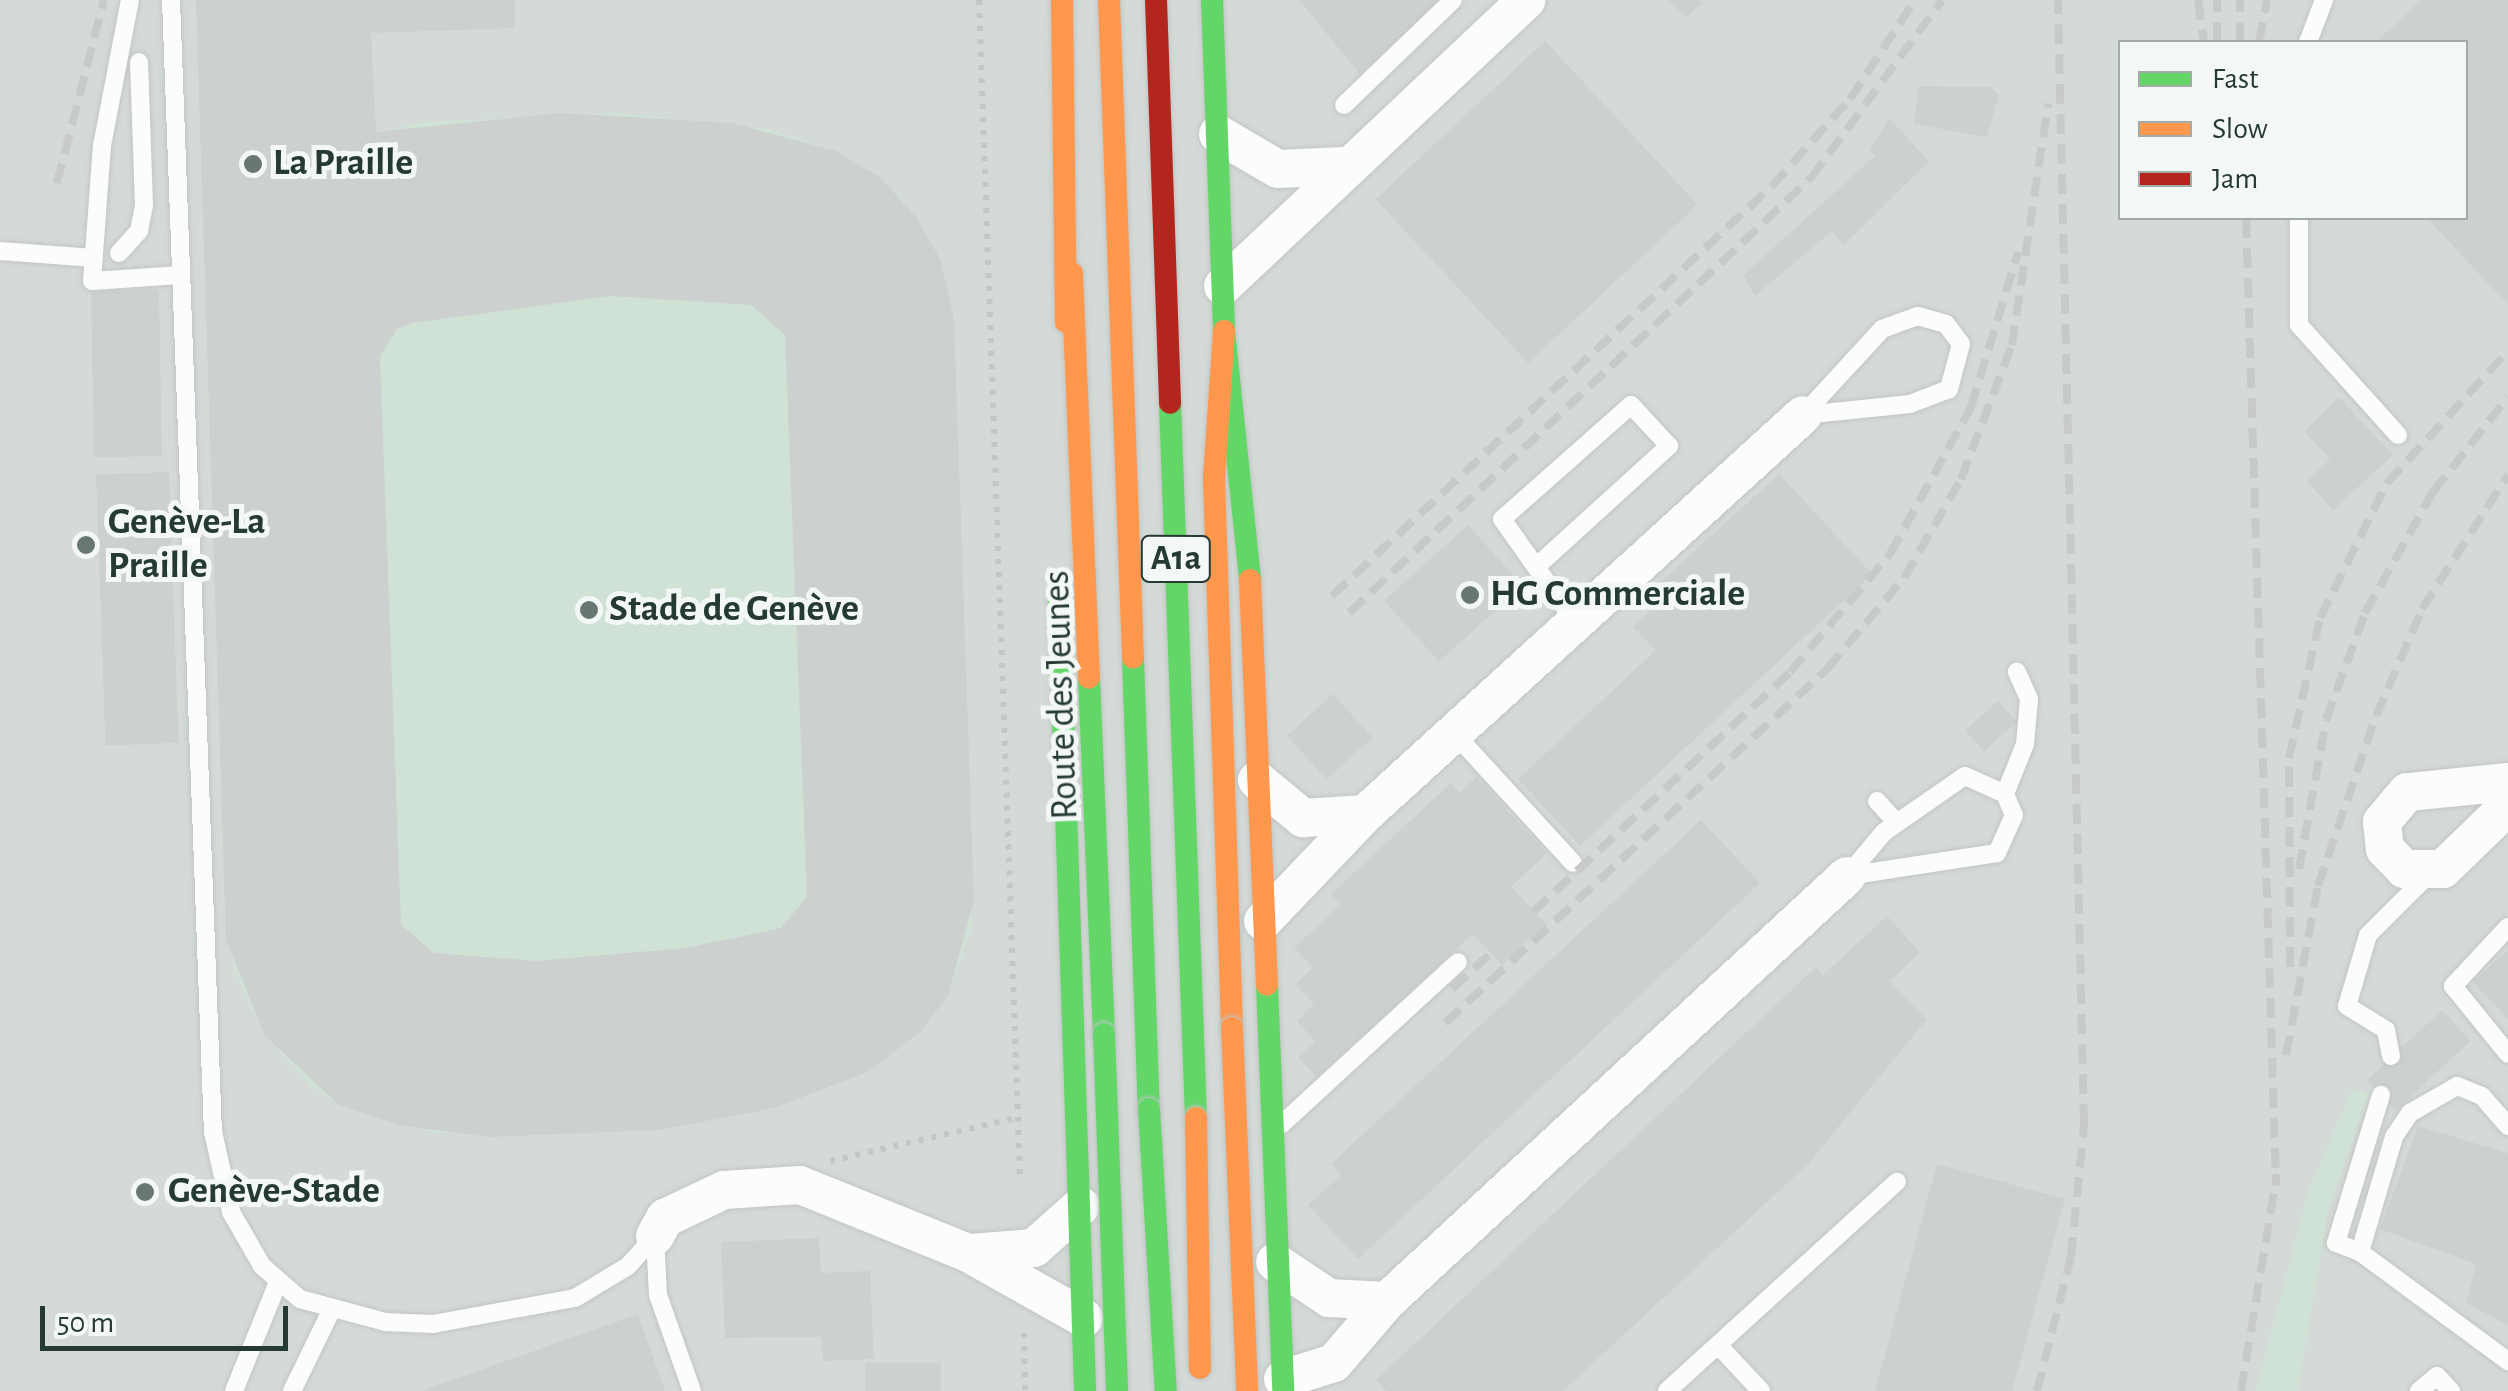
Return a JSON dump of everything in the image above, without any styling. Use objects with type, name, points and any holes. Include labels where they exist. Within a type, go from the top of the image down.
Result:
[{"type":"main road","name":"Route des Jeunes","points":[[1062,0],[1072,273],[1055,459],[1085,1390]]},
{"type":"main road","name":"A1a","points":[[1109,0],[1166,1391]]},
{"type":"main road","name":"A1a","points":[[1156,0],[1200,1391]]},
{"type":"main road","points":[[1212,0],[1224,332],[1214,479],[1232,1028],[1271,1387]]},
{"type":"main road","points":[[1072,273],[1117,1391]]},
{"type":"main road","points":[[1224,332],[1246,478],[1275,1262],[1271,1387]]},
{"type":"main road","points":[[1085,1390],[1271,1387]]},
{"type":"street","points":[[1223,286],[1343,166],[1527,0]]},
{"type":"street","points":[[1218,134],[1278,169],[1343,166]]},
{"type":"street","points":[[1263,921],[1364,814],[1802,415]]},
{"type":"street","points":[[1257,780],[1303,818],[1364,814]]},
{"type":"street","points":[[2508,782],[2396,799],[2382,822],[2385,849],[2404,868],[2430,873],[2508,806]]},
{"type":"street","points":[[1271,1387],[1334,1364],[1388,1301],[1847,876]]},
{"type":"street","points":[[654,1236],[665,1218],[724,1190],[779,1183],[817,1192],[968,1253],[1084,1318]]},
{"type":"street","points":[[968,1253],[1034,1248],[1081,1206]]},
{"type":"street","points":[[1275,1262],[1330,1298],[1388,1301]]},
{"type":"lane","points":[[130,0],[117,64],[92,281],[180,275]]},
{"type":"lane","points":[[171,0],[213,1132],[231,1212],[278,1282],[330,1313],[433,1324],[575,1298],[628,1266],[654,1236]]},
{"type":"lane","points":[[1344,104],[1453,0]]},
{"type":"lane","points":[[2309,40],[2324,0]]},
{"type":"lane","points":[[117,64],[173,61]]},
{"type":"lane","points":[[119,254],[139,231],[144,205],[140,62]]},
{"type":"lane","points":[[2299,220],[2299,326],[2398,435]]},
{"type":"lane","points":[[0,251],[94,258]]},
{"type":"lane","points":[[1918,316],[1946,324],[1963,354],[1958,379],[1910,404],[1802,415],[1880,320],[1918,316]]},
{"type":"lane","points":[[1536,566],[1670,446],[1630,405],[1502,519],[1575,622]]},
{"type":"lane","points":[[2005,794],[2026,744],[2029,700],[2017,672]]},
{"type":"lane","points":[[1454,733],[1573,863]]},
{"type":"lane","points":[[1965,776],[2005,794],[2014,815],[1997,853],[1847,876],[1896,822],[1965,776]]},
{"type":"lane","points":[[1877,801],[1896,822]]},
{"type":"lane","points":[[2391,1056],[2386,1030],[2347,1006],[2368,935],[2430,873]]},
{"type":"lane","points":[[2508,926],[2453,986],[2508,1054]]},
{"type":"lane","points":[[1271,1135],[1458,962]]},
{"type":"lane","points":[[2360,1252],[2394,1137],[2410,1113],[2457,1086],[2482,1096],[2508,1126]]},
{"type":"lane","points":[[2381,1096],[2336,1243],[2360,1252],[2508,1362]]},
{"type":"lane","points":[[1667,1391],[1897,1182]]},
{"type":"lane","points":[[654,1236],[658,1295],[692,1391]]},
{"type":"lane","points":[[234,1391],[278,1282]]},
{"type":"lane","points":[[292,1391],[330,1313]]},
{"type":"lane","points":[[1718,1345],[1761,1391]]},
{"type":"lane","points":[[2419,1391],[2437,1376],[2452,1391]]},
{"type":"path","points":[[979,0],[1021,1118],[1020,1182]]},
{"type":"path","points":[[817,1192],[834,1154],[1021,1118]]},
{"type":"path","points":[[1024,1333],[1026,1391]]},
{"type":"shaded area","points":[[0,0],[2508,0],[2508,1391],[0,1391]]},
{"type":"green space","name":"Stade de Genève","points":[[619,113],[768,129],[836,151],[902,198],[940,259],[954,318],[972,926],[948,996],[921,1031],[834,1087],[659,1130],[435,1133],[338,1104],[310,1085],[265,1036],[234,971],[206,316],[211,289],[345,141],[422,122]]},
{"type":"green space","points":[[2352,1089],[2370,1094],[2329,1206],[2298,1391],[2256,1391],[2307,1195]]},
{"type":"building","name":"Stade de Genève","points":[[196,0],[515,0],[515,28],[371,33],[376,132],[560,113],[733,123],[836,151],[881,178],[917,218],[940,259],[954,318],[974,900],[948,996],[921,1031],[868,1072],[774,1108],[659,1130],[489,1137],[398,1125],[338,1104],[265,1036],[226,940]],"holes":[[[610,296],[751,305],[785,335],[807,897],[781,928],[686,948],[535,961],[434,953],[401,925],[380,356],[397,329],[412,323]]]},
{"type":"building","points":[[1299,0],[1440,0],[1360,74]]},
{"type":"building","points":[[1668,0],[1699,0],[1702,3],[1685,18]]},
{"type":"building","points":[[2421,0],[2508,0],[2508,305],[2429,220],[2468,220],[2468,40],[2378,40]]},
{"type":"building","points":[[1545,41],[1698,205],[1528,363],[1375,199]]},
{"type":"building","points":[[1919,86],[1990,87],[1999,95],[1987,137],[1914,124]]},
{"type":"building","points":[[1889,118],[1929,161],[1844,245],[1832,231],[1755,296],[1743,275],[1875,156],[1870,150]]},
{"type":"building","points":[[159,290],[162,456],[94,457],[91,291]]},
{"type":"building","points":[[2339,397],[2393,455],[2333,510],[2307,481],[2330,459],[2304,431]]},
{"type":"building","points":[[169,472],[178,743],[106,745],[96,475]]},
{"type":"building","points":[[1779,474],[1872,574],[1580,846],[1518,779],[1656,650],[1633,627],[1659,602],[1649,592]]},
{"type":"building","points":[[1468,525],[1523,586],[1439,662],[1384,601]]},
{"type":"building","points":[[1333,694],[1372,738],[1326,779],[1287,735]]},
{"type":"building","points":[[1998,701],[2017,722],[1984,751],[1965,730]]},
{"type":"building","points":[[1476,777],[1547,853],[1511,887],[1546,924],[1502,965],[1473,934],[1317,1077],[1298,1057],[1315,1041],[1297,1021],[1314,1004],[1295,984],[1313,968],[1294,948],[1341,904],[1331,894],[1451,783],[1460,793]]},
{"type":"building","points":[[1701,820],[1760,883],[1358,1259],[1308,1205],[1341,1175],[1331,1164]]},
{"type":"building","points":[[1887,916],[1920,952],[1890,981],[1927,1019],[1808,1164],[1563,1391],[1386,1391],[1376,1380],[1816,967],[1823,975]]},
{"type":"building","points":[[2508,950],[2508,1019],[2473,982]]},
{"type":"building","points":[[2442,1010],[2471,1041],[2395,1111],[2367,1080]]},
{"type":"building","points":[[2418,1126],[2508,1153],[2508,1325],[2466,1303],[2476,1264],[2380,1229]]},
{"type":"building","points":[[1937,1164],[2065,1199],[2012,1391],[1875,1391]]},
{"type":"building","points":[[819,1238],[821,1273],[870,1271],[874,1359],[823,1361],[821,1337],[725,1338],[721,1242]]},
{"type":"building","points":[[638,1314],[665,1391],[424,1391],[424,1390]]},
{"type":"building","points":[[865,1363],[941,1363],[941,1391],[865,1391]]},
{"type":"railway","points":[[57,183],[104,0]]},
{"type":"railway","points":[[1332,596],[1772,186],[1850,99],[1915,0]]},
{"type":"railway","points":[[1349,613],[1811,178],[1942,0]]},
{"type":"railway","points":[[2037,1391],[2071,1257],[2084,1124],[2058,0]]},
{"type":"railway","points":[[2198,0],[2204,40]]},
{"type":"railway","points":[[2217,0],[2217,40]]},
{"type":"railway","points":[[2240,0],[2240,40]]},
{"type":"railway","points":[[2259,40],[2267,0]]},
{"type":"railway","points":[[1445,1023],[1827,669],[1904,578],[1961,479],[2012,345],[2048,104]]},
{"type":"railway","points":[[2246,220],[2276,1186]]},
{"type":"railway","points":[[1533,912],[1790,672],[1890,554],[1971,407],[2018,252]]},
{"type":"railway","points":[[2290,967],[2289,758],[2320,618],[2387,483],[2508,351]]},
{"type":"railway","points":[[2299,869],[2326,720],[2365,613],[2433,492],[2508,397]]},
{"type":"railway","points":[[2286,1055],[2318,886],[2376,716],[2422,609],[2508,475]]},
{"type":"railway","points":[[1452,989],[1491,953]]},
{"type":"railway","points":[[2241,1391],[2277,1174]]},
{"type":"traffic: fast","points":[[1212,0],[1224,331],[1250,580]]},
{"type":"traffic: fast","points":[[1170,403],[1196,1118]]},
{"type":"traffic: fast","points":[[1059,597],[1085,1391]]},
{"type":"traffic: fast","points":[[1133,658],[1149,1109]]},
{"type":"traffic: fast","points":[[1089,678],[1104,1034]]},
{"type":"traffic: fast","points":[[1267,985],[1283,1391]]},
{"type":"traffic: fast","points":[[1104,1034],[1117,1391]]},
{"type":"traffic: fast","points":[[1149,1109],[1166,1391]]},
{"type":"traffic: slow","points":[[1062,0],[1066,322]]},
{"type":"traffic: slow","points":[[1109,0],[1133,658]]},
{"type":"traffic: slow","points":[[1072,273],[1089,678]]},
{"type":"traffic: slow","points":[[1224,331],[1214,479],[1232,1028]]},
{"type":"traffic: slow","points":[[1250,580],[1267,985]]},
{"type":"traffic: slow","points":[[1232,1028],[1247,1391]]},
{"type":"traffic: slow","points":[[1196,1118],[1200,1368]]},
{"type":"traffic: jam","points":[[1156,0],[1170,403]]},
{"type":"place","name":"La Praille","points":[[253,164]]},
{"type":"place","name":"Genève-La Praille","points":[[86,545]]},
{"type":"place","name":"HG Commerciale","points":[[1470,595]]},
{"type":"place","name":"Stade de Genève","points":[[589,610]]},
{"type":"place","name":"Genève-Stade","points":[[145,1192]]}]
